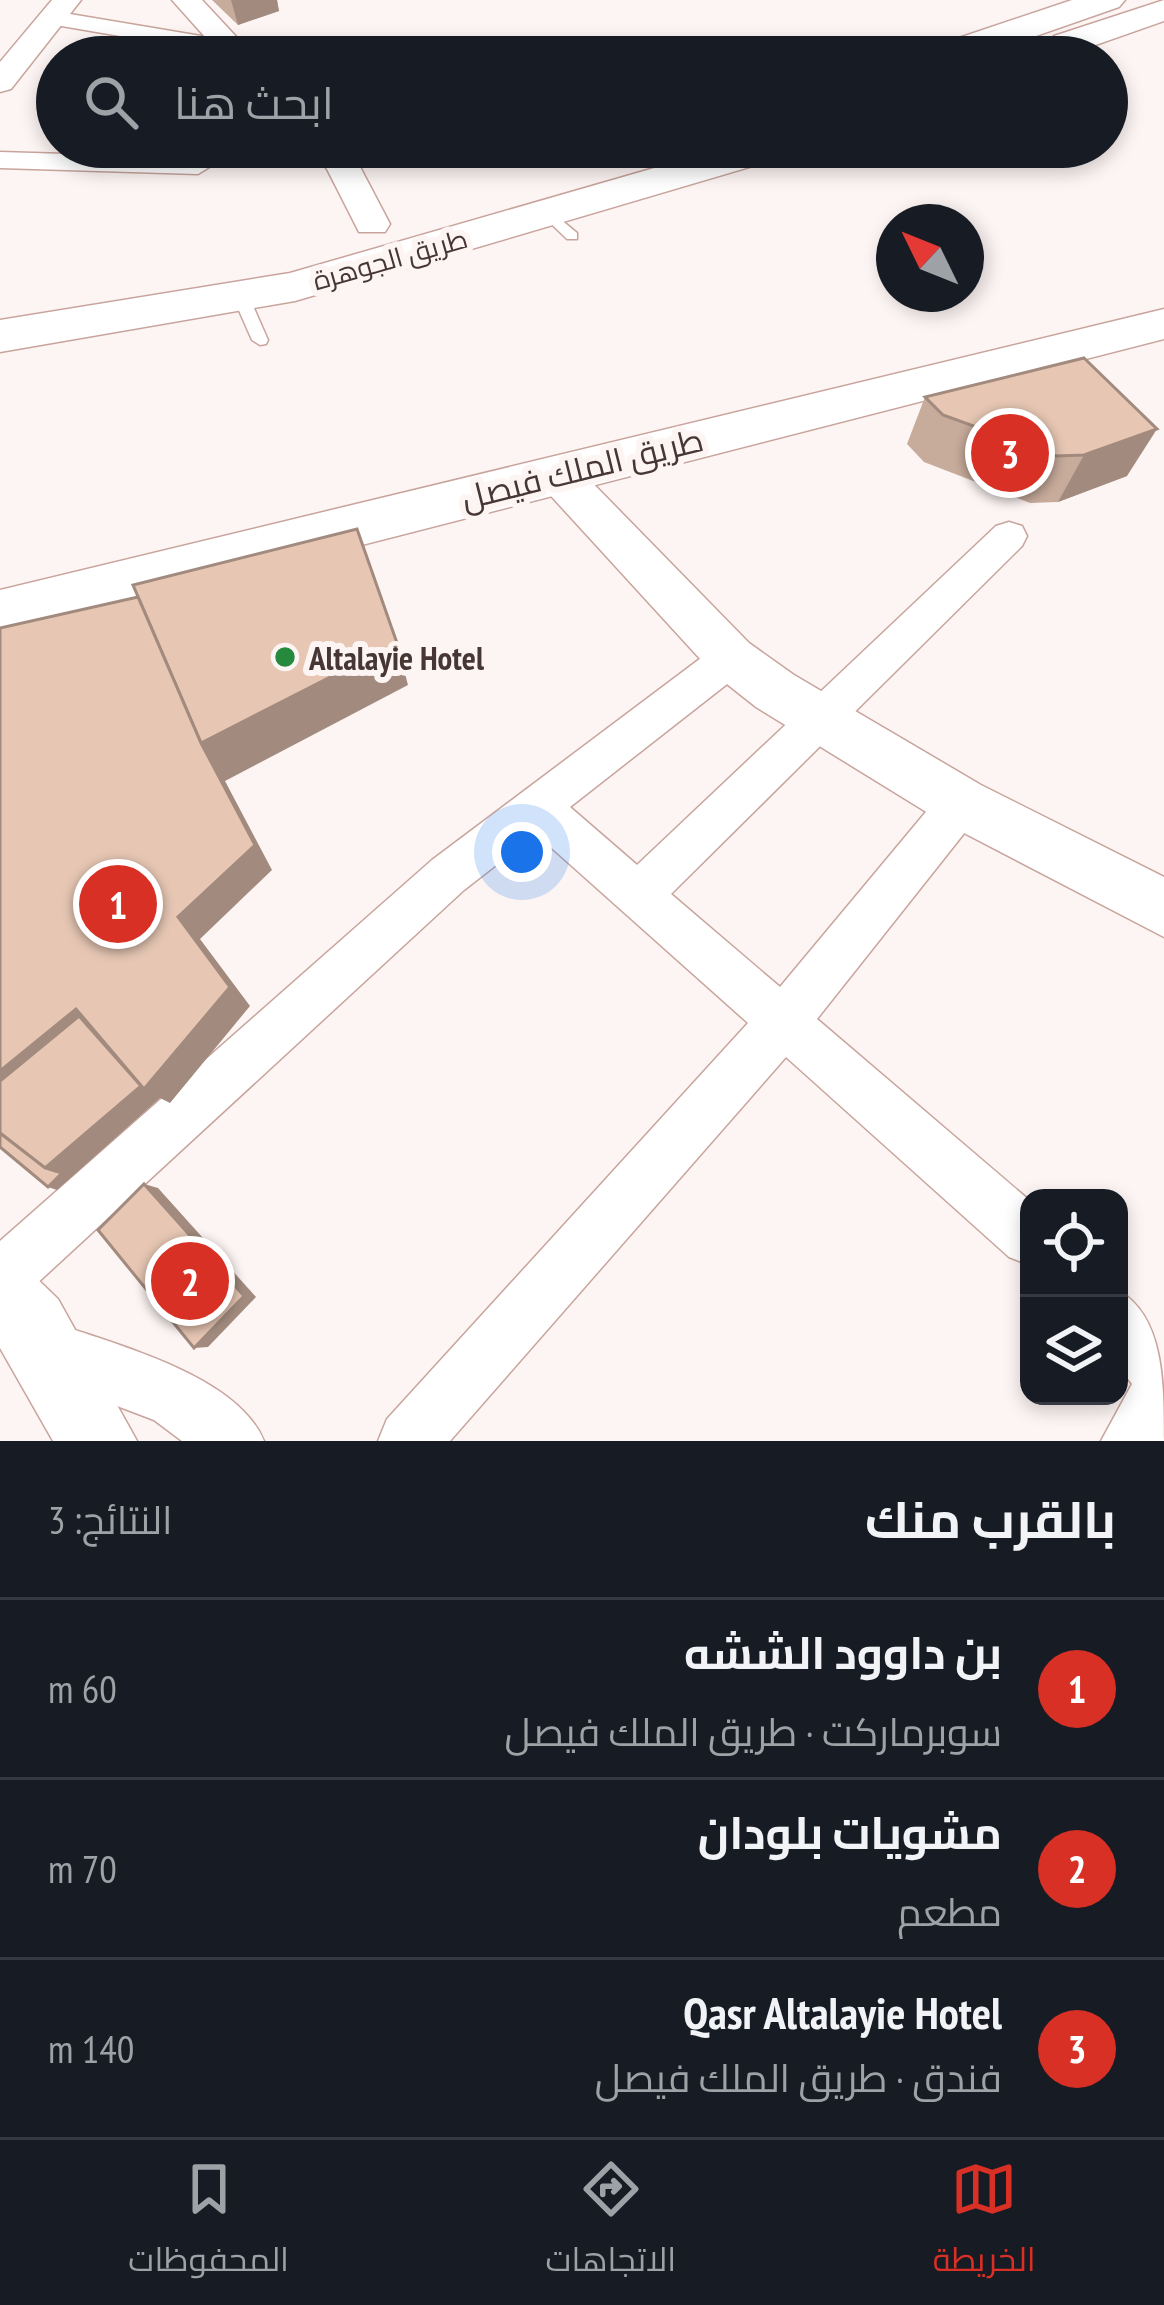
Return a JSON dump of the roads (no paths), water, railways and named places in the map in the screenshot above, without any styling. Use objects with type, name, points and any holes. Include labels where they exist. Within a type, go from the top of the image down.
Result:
[{"type":"main road","points":[[1031,36],[1078,0]]},
{"type":"main road","points":[[1037,36],[1107,0]]},
{"type":"main road","points":[[1058,36],[1164,8]]},
{"type":"main road","name":"طريق الجوهرة","points":[[0,298],[94,287],[372,224],[571,168]]},
{"type":"main road","name":"طريق الجوهرة","points":[[0,336],[295,287],[560,225],[715,168]]},
{"type":"main road","name":"طريق الملك فيصل","points":[[0,581],[1164,302]]},
{"type":"main road","points":[[0,356],[90,339],[191,306]]},
{"type":"main road","name":"طريق الملك فيصل","points":[[0,614],[1164,324]]},
{"type":"street","points":[[186,0],[220,36]]},
{"type":"street","points":[[37,36],[59,9],[158,36]]},
{"type":"street","points":[[0,82],[36,37]]},
{"type":"street","points":[[0,160],[36,161]]},
{"type":"street","points":[[344,168],[372,224]]},
{"type":"street","points":[[556,475],[731,658],[821,720],[961,803],[1164,908]]},
{"type":"street","points":[[639,894],[1010,536]]},
{"type":"street","points":[[0,1279],[448,875],[731,658]]},
{"type":"street","points":[[409,1441],[785,1020],[961,803]]},
{"type":"street","points":[[538,807],[1020,1229]]},
{"type":"street","points":[[22,1322],[97,1441]]},
{"type":"street","points":[[22,1322],[173,1397],[233,1441]]},
{"type":"street","points":[[1128,1331],[1164,1376]]},
{"type":"street","points":[[1132,1441],[1164,1389]]},
{"type":"lane","points":[[241,297],[260,340]]},
{"type":"place","name":"Qasr Altalayie Hotel","points":[[1010,453]]},
{"type":"place","name":"Altalayie Hotel","points":[[285,657]]},
{"type":"place","name":"بن داوود الششه","points":[[118,904]]},
{"type":"place","name":"مشويات بلودان","points":[[190,1281]]}]
